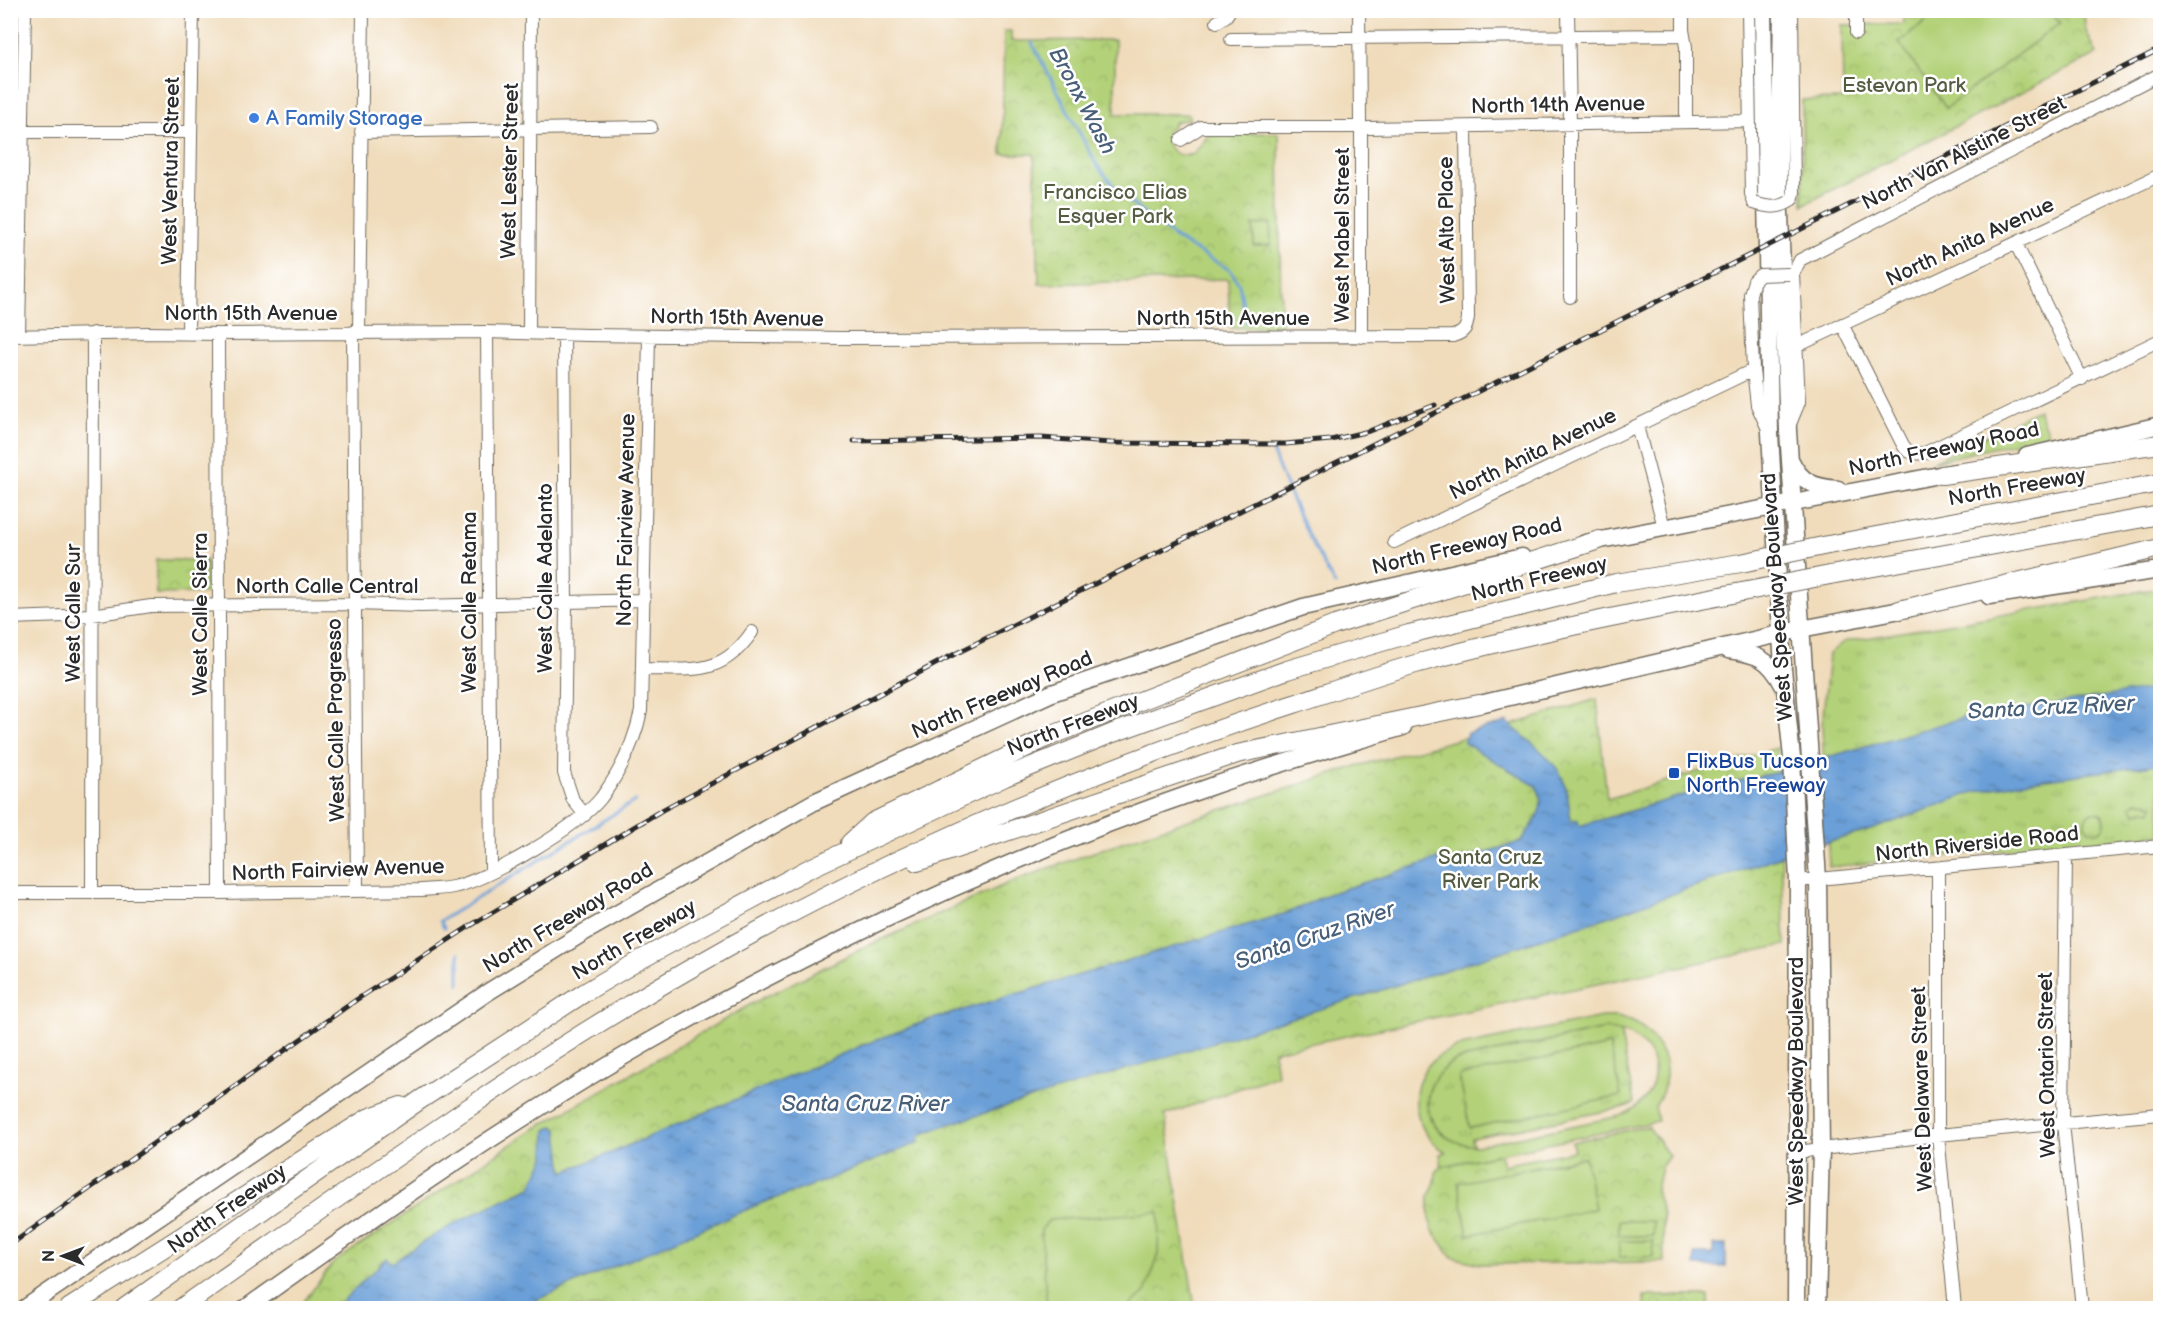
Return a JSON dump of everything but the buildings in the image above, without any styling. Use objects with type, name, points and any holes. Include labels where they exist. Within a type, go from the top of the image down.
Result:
[{"type":"highway","points":[[1942,475],[2160,444]]},
{"type":"highway","name":"North Freeway","points":[[124,1308],[420,1100],[544,1018],[638,961],[834,856],[1005,777],[1113,732],[1287,670],[1409,634],[1616,583],[1741,563],[2160,483]]},
{"type":"highway","points":[[181,1308],[442,1125],[560,1047],[694,966],[842,888],[1015,808],[1204,733],[1417,664],[1618,616],[2160,515]]},
{"type":"highway","points":[[834,856],[873,822],[1050,736],[1335,625],[1599,540]]},
{"type":"highway","points":[[1899,610],[2160,548]]},
{"type":"highway","points":[[842,888],[1237,754],[1479,704]]},
{"type":"highway","points":[[69,1308],[368,1118],[420,1100]]},
{"type":"highway","points":[[195,1308],[307,1220]]},
{"type":"main road","name":"West Speedway Boulevard","points":[[1762,10],[1770,433],[1798,873],[1796,1308]]},
{"type":"main road","name":"West Speedway Boulevard","points":[[1782,10],[1779,186],[1788,431],[1818,879],[1821,1149],[1816,1308]]},
{"type":"main road","name":"North Freeway Road","points":[[25,1308],[488,992],[583,933],[814,802],[1052,693],[1303,607],[1599,540],[1942,475],[2160,425]]},
{"type":"main road","points":[[1790,458],[1804,481],[1817,487],[1854,491]]},
{"type":"main road","points":[[246,1308],[478,1147],[667,1032],[806,958],[945,892],[1076,836],[1216,785],[1479,704],[1801,629],[1899,610],[2160,570]]},
{"type":"main road","points":[[1715,649],[1748,653],[1767,661],[1776,670],[1785,689]]},
{"type":"street","points":[[15,336],[17,132],[25,10]]},
{"type":"street","name":"West Ventura Street","points":[[188,332],[193,10]]},
{"type":"street","name":"West Calle Progresso","points":[[357,890],[354,604],[356,332],[363,10]]},
{"type":"street","name":"West Lester Street","points":[[529,332],[531,10]]},
{"type":"street","points":[[1217,22],[1230,10]]},
{"type":"street","name":"West Mabel Street","points":[[1359,10],[1361,337]]},
{"type":"street","points":[[1568,10],[1570,297]]},
{"type":"street","points":[[1683,10],[1686,47],[1686,122]]},
{"type":"street","points":[[1748,10],[1751,194],[1754,203],[1767,207],[1781,206],[1789,202],[1794,192],[1792,10]]},
{"type":"street","points":[[1856,10],[1856,33]]},
{"type":"street","points":[[1231,39],[1684,35]]},
{"type":"street","name":"North Van Alstine Street","points":[[1791,274],[1800,260],[2160,74]]},
{"type":"street","name":"North 14th Avenue","points":[[1181,140],[1201,127],[1466,127],[1750,121]]},
{"type":"street","points":[[361,132],[651,127]]},
{"type":"street","name":"West Alto Place","points":[[1463,332],[1468,316],[1466,127]]},
{"type":"street","points":[[17,132],[191,132]]},
{"type":"street","name":"North Anita Avenue","points":[[1797,346],[2160,175]]},
{"type":"street","points":[[2016,244],[2082,379]]},
{"type":"street","points":[[1770,433],[1756,405],[1753,370],[1750,294],[1754,281],[1760,275],[1791,274],[1799,402],[1788,431]]},
{"type":"street","points":[[1842,324],[1903,445],[1909,452],[1918,454],[1925,453],[2160,340]]},
{"type":"street","name":"North 15th Avenue","points":[[15,336],[188,332],[218,334],[529,332],[564,335],[842,338],[1361,337],[1453,336],[1463,332]]},
{"type":"street","name":"West Calle Retama","points":[[487,332],[491,872]]},
{"type":"street","name":"West Calle Sur","points":[[92,892],[93,333]]},
{"type":"street","name":"West Calle Sierra","points":[[218,334],[220,893]]},
{"type":"street","name":"West Calle Adelanto","points":[[564,335],[566,603],[564,773],[573,800],[585,814]]},
{"type":"street","name":"North Fairview Avenue","points":[[10,893],[220,893],[421,890],[454,887],[491,872],[531,850],[585,814],[600,799],[625,760],[633,743],[641,711],[649,336]]},
{"type":"street","name":"North Anita Avenue","points":[[1394,542],[1753,370]]},
{"type":"street","points":[[1637,426],[1664,527]]},
{"type":"street","name":"North Calle Central","points":[[10,618],[92,615],[151,606],[354,604],[421,606],[644,600]]},
{"type":"street","points":[[643,669],[689,670],[715,665],[730,657],[752,632]]},
{"type":"street","name":"North Riverside Road","points":[[1798,873],[1818,879],[2160,846]]},
{"type":"street","name":"West Ontario Street","points":[[2066,855],[2063,1123],[2082,1308]]},
{"type":"street","name":"West Delaware Street","points":[[1938,868],[1938,1135],[1955,1308]]},
{"type":"street","points":[[1797,1152],[1938,1135],[2160,1114]]},
{"type":"green space","points":[[1940,10],[2050,11],[2060,23],[1946,108],[1899,43]]},
{"type":"green space","name":"Estevan Park","points":[[1904,11],[2084,11],[2085,29],[2097,54],[1803,205],[1802,100],[1843,99],[1842,25],[1904,24]]},
{"type":"green space","name":"Francisco Elias Esquer Park","points":[[1004,31],[1011,31],[1011,41],[1115,40],[1115,114],[1189,114],[1189,119],[1175,122],[1168,133],[1167,143],[1178,154],[1185,156],[1193,154],[1211,134],[1279,133],[1281,327],[1230,328],[1228,279],[1039,284],[1034,154],[1002,154]]},
{"type":"green space","points":[[1270,224],[1271,245],[1254,246],[1253,225]]},
{"type":"green space","points":[[2038,410],[2049,435],[1932,462]]},
{"type":"green space","points":[[156,560],[206,560],[206,593],[156,594]]},
{"type":"green space","points":[[2160,588],[2160,835],[1829,867],[1822,726],[1829,654],[1843,642]]},
{"type":"green space","name":"Santa Cruz River Park","points":[[1597,699],[1607,799],[1777,748],[1785,945],[1274,1051],[1277,1075],[1165,1115],[1195,1308],[299,1308],[333,1263],[534,1129],[753,1003],[863,948],[1011,882],[1130,839],[1357,766],[1512,725]]},
{"type":"green space","points":[[2137,801],[2153,804],[2152,811],[2144,810],[2136,813],[2131,806]]},
{"type":"green space","points":[[2095,812],[2102,815],[2105,822],[2102,829],[2095,832],[2088,829],[2085,822],[2088,815]]},
{"type":"green space","points":[[1602,1017],[1616,1017],[1630,1021],[1654,1039],[1666,1066],[1665,1084],[1655,1107],[1658,1121],[1442,1166],[1440,1154],[1446,1152],[1436,1145],[1422,1126],[1416,1104],[1417,1092],[1428,1065],[1456,1047]],"holes":[[[1605,1029],[1624,1033],[1639,1041],[1649,1052],[1654,1065],[1654,1080],[1648,1094],[1637,1106],[1620,1116],[1476,1146],[1458,1142],[1443,1135],[1428,1112],[1427,1098],[1432,1084],[1441,1071],[1456,1060]]]},
{"type":"green space","points":[[1605,1029],[1620,1030],[1634,1103],[1625,1107],[1472,1138],[1473,1146],[1450,1139],[1434,1123],[1429,1113],[1429,1090],[1439,1072],[1456,1060]]},
{"type":"green space","points":[[1610,1045],[1621,1096],[1470,1128],[1459,1076]]},
{"type":"green space","points":[[1648,1126],[1669,1156],[1661,1167],[1656,1190],[1663,1215],[1664,1262],[1480,1264],[1452,1257],[1433,1231],[1429,1219],[1429,1196],[1435,1182],[1436,1172],[1442,1166],[1500,1154],[1503,1165],[1574,1151],[1572,1142]]},
{"type":"green space","points":[[1585,1157],[1595,1209],[1468,1235],[1458,1183]]},
{"type":"green space","points":[[1159,1212],[1158,1257],[1145,1292],[1127,1308],[1047,1308],[1041,1230],[1049,1220]]},
{"type":"green space","points":[[1619,1221],[1653,1221],[1653,1236],[1619,1236]]},
{"type":"green space","points":[[1619,1241],[1653,1241],[1653,1257],[1619,1257]]},
{"type":"green space","points":[[1644,1296],[1709,1296],[1709,1308],[1645,1308]]},
{"type":"water","name":"Santa Cruz River","points":[[2160,688],[2160,764],[2016,783],[1971,793],[1874,829],[1784,855],[1593,922],[1443,971],[940,1127],[918,1136],[920,1142],[762,1203],[518,1308],[335,1308],[387,1258],[392,1263],[459,1222],[531,1187],[545,1157],[546,1130],[553,1126],[558,1130],[563,1172],[863,1045],[926,1021],[1290,912],[1328,894],[1438,859],[1440,865],[1521,842],[1538,815],[1540,794],[1536,786],[1464,743],[1467,733],[1507,722],[1556,767],[1565,786],[1571,822],[1578,820],[1579,826],[1708,788],[1774,773],[1965,717]]},
{"type":"water","points":[[1713,1245],[1726,1245],[1726,1267],[1695,1266],[1695,1254],[1713,1254]]},
{"type":"waterway","name":"Bronx Wash","points":[[1032,43],[1096,164],[1122,196],[1178,240],[1230,270],[1239,284],[1246,322]]},
{"type":"waterway","name":"Bronx Wash","points":[[1272,451],[1301,520],[1335,585]]},
{"type":"waterway","points":[[444,928],[440,921],[635,801]]},
{"type":"waterway","points":[[459,953],[459,984]]},
{"type":"railway","points":[[10,1245],[356,1000],[470,926],[662,810],[943,660],[2160,49]]},
{"type":"railway","points":[[854,441],[1041,438],[1111,443],[1285,444],[1331,440],[1369,431],[1435,405]]},
{"type":"place","name":"A Family Storage","points":[[254,118]]},
{"type":"place","name":"FlixBus Tucson North Freeway","points":[[1674,773]]}]
